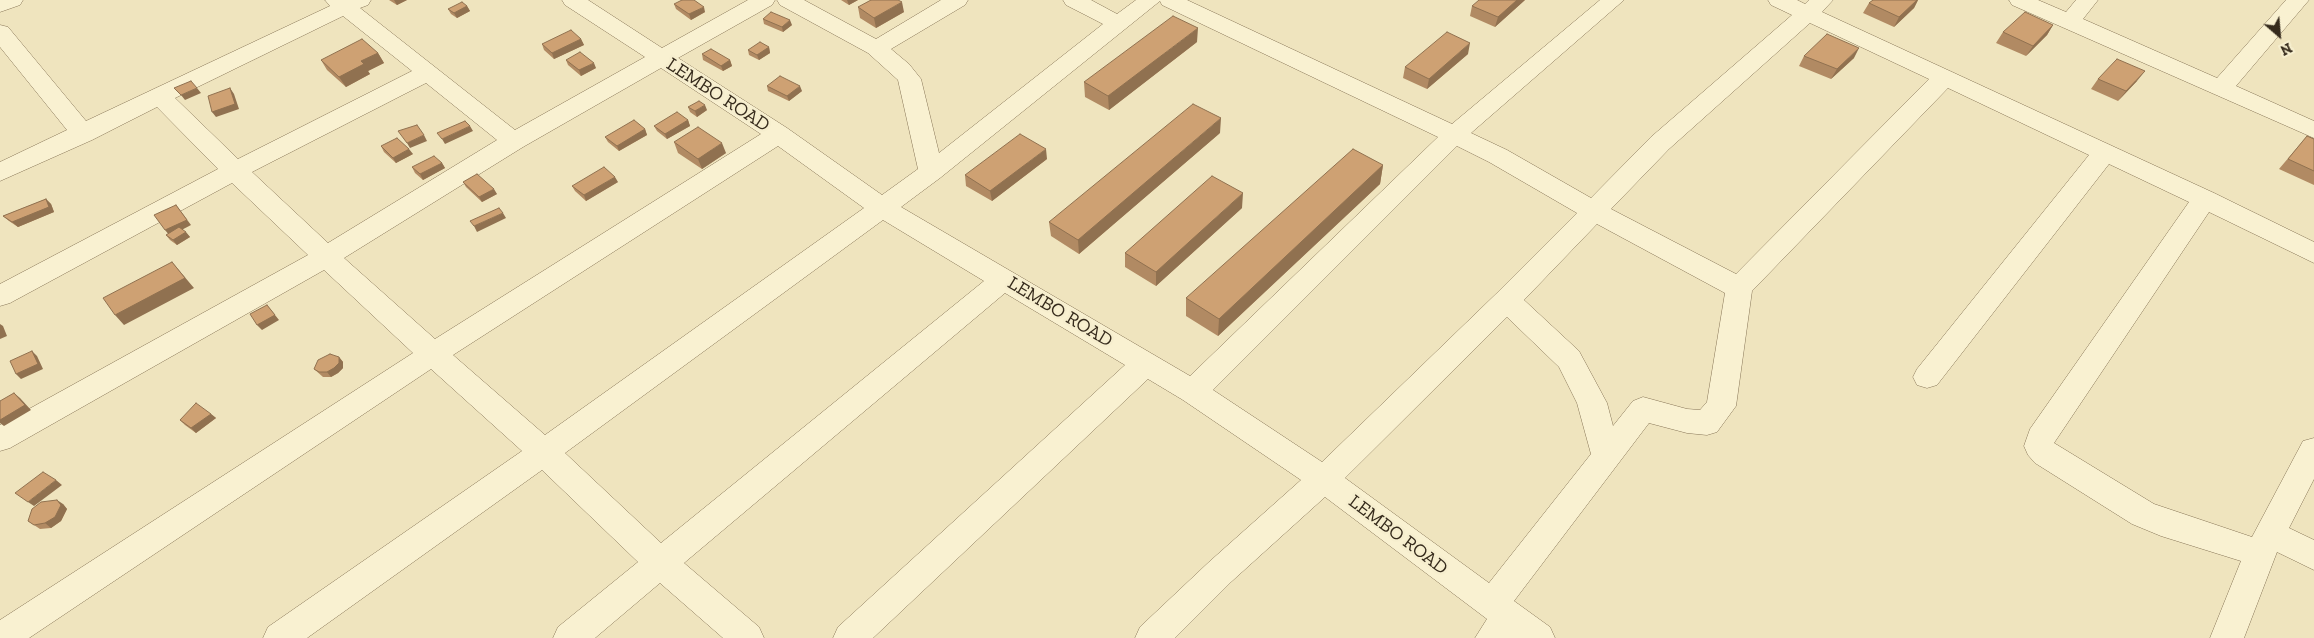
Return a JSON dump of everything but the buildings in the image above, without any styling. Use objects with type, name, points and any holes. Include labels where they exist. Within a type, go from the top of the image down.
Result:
[{"type":"street","points":[[0,5],[12,0]]},
{"type":"street","name":"LEMBO ROAD","points":[[573,0],[778,134],[881,207],[1193,392],[1324,479],[1497,620],[1538,638]]},
{"type":"street","points":[[0,438],[327,256],[514,141],[764,0]]},
{"type":"street","points":[[788,0],[876,48],[901,69],[909,79],[931,172]]},
{"type":"street","points":[[876,48],[956,0]]},
{"type":"street","points":[[1074,0],[1118,23]]},
{"type":"street","points":[[280,638],[544,452],[931,172],[1118,23],[1150,0]]},
{"type":"street","points":[[1170,0],[1512,164],[1594,211],[1739,288]]},
{"type":"street","points":[[1193,392],[1453,136],[1613,0]]},
{"type":"street","points":[[1780,0],[1814,6],[1945,76],[2205,198],[2314,253]]},
{"type":"street","points":[[2020,0],[2314,130]]},
{"type":"street","points":[[2070,22],[2087,0]]},
{"type":"street","points":[[2221,89],[2298,0]]},
{"type":"street","points":[[0,172],[161,97],[347,3],[427,73],[514,141]]},
{"type":"street","points":[[1152,638],[1220,572],[1324,479],[1507,300],[1660,143],[1814,6]]},
{"type":"street","points":[[0,32],[83,134]]},
{"type":"street","points":[[0,296],[236,170],[427,73]]},
{"type":"street","points":[[1497,620],[1606,455],[1643,409],[1687,421],[1707,423],[1712,417],[1721,406],[1734,334],[1739,288],[1945,76]]},
{"type":"street","points":[[161,97],[274,209],[544,452],[662,564],[747,638]]},
{"type":"street","points":[[1,638],[433,354],[778,134]]},
{"type":"street","points":[[1927,377],[2106,152]]},
{"type":"street","points":[[2205,198],[2040,438],[2039,446],[2046,454],[2143,514],[2161,522],[2314,556]]},
{"type":"street","points":[[570,638],[662,564],[1004,279]]},
{"type":"street","points":[[1507,300],[1569,359],[1592,403],[1606,455]]},
{"type":"street","points":[[850,638],[1145,364]]},
{"type":"street","points":[[2227,638],[2265,544],[2314,450]]}]
